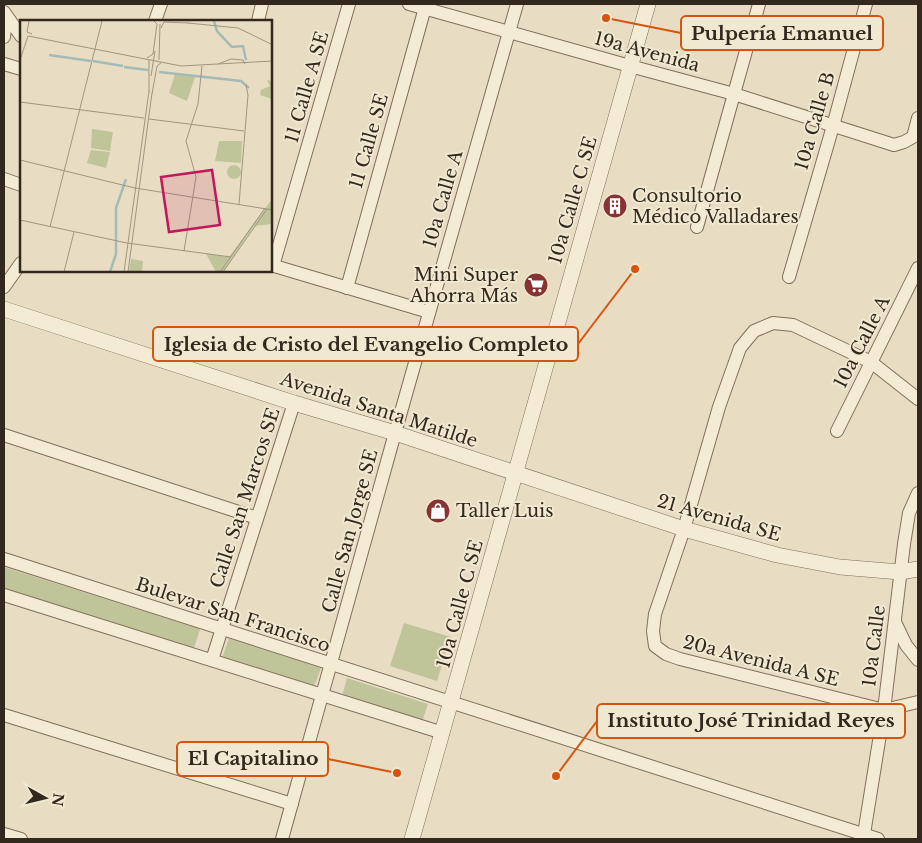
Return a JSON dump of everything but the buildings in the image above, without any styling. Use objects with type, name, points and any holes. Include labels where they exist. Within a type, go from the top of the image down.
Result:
[{"type":"street","points":[[156,20],[160,4]]},
{"type":"street","points":[[258,20],[262,4]]},
{"type":"street","name":"11 Calle A SE","points":[[272,265],[349,4]]},
{"type":"street","name":"19a Avenida","points":[[409,4],[425,6],[509,33],[734,94],[894,145],[913,137],[918,118]]},
{"type":"street","name":"10a Calle A","points":[[395,433],[517,4]]},
{"type":"street","name":"10a Calle C SE","points":[[412,839],[452,703],[648,4]]},
{"type":"street","points":[[697,227],[759,4]]},
{"type":"street","name":"10a Calle B","points":[[789,277],[866,4]]},
{"type":"street","name":"11 Calle SE","points":[[347,288],[425,6]]},
{"type":"street","points":[[4,13],[20,35]]},
{"type":"street","points":[[4,13],[6,21],[4,37]]},
{"type":"street","points":[[4,64],[20,69]]},
{"type":"street","points":[[4,179],[20,185]]},
{"type":"street","points":[[4,287],[20,264]]},
{"type":"street","points":[[272,265],[429,312]]},
{"type":"street","name":"10a Calle A","points":[[837,431],[918,268]]},
{"type":"street","name":"Avenida Santa Matilde","points":[[4,309],[515,473]]},
{"type":"street","points":[[684,529],[719,407],[740,348],[754,331],[773,323],[793,325],[871,362],[918,399]]},
{"type":"street","name":"Calle San Marcos SE","points":[[212,660],[294,403]]},
{"type":"street","name":"Calle San Jorge SE","points":[[282,839],[395,433]]},
{"type":"street","points":[[4,435],[257,518]]},
{"type":"street","name":"21 Avenida SE","points":[[515,473],[684,529],[777,556],[840,566],[900,572],[918,569]]},
{"type":"street","name":"10a Calle","points":[[864,834],[884,710],[900,572],[909,513],[918,493]]},
{"type":"street","name":"20a Avenida A SE","points":[[684,529],[655,614],[653,631],[655,646],[666,654],[680,659],[884,710],[918,702]]},
{"type":"street","name":"Bulevar San Francisco","points":[[4,559],[878,839]]},
{"type":"street","points":[[4,595],[443,733]]},
{"type":"street","points":[[895,622],[906,645],[918,660]]},
{"type":"street","points":[[4,715],[292,804]]},
{"type":"street","points":[[4,834],[21,839]]},
{"type":"green space","points":[[4,567],[200,629],[194,648],[4,588]]},
{"type":"green space","points":[[404,623],[451,637],[437,681],[390,666]]},
{"type":"green space","points":[[229,638],[321,668],[314,687],[222,658]]},
{"type":"green space","points":[[347,678],[428,704],[422,722],[342,696]]},
{"type":"place","name":"Pulpería Emanuel","points":[[606,18]]},
{"type":"place","name":"Consultorio Médico Valladares","points":[[615,206]]},
{"type":"place","name":"Iglesia de Cristo del Evangelio Completo","points":[[635,269]]},
{"type":"place","name":"Mini Super Ahorra Más","points":[[536,285]]},
{"type":"place","name":"Taller Luis","points":[[438,511]]},
{"type":"place","name":"El Capitalino","points":[[397,773]]},
{"type":"place","name":"Instituto José Trinidad Reyes","points":[[556,776]]}]
